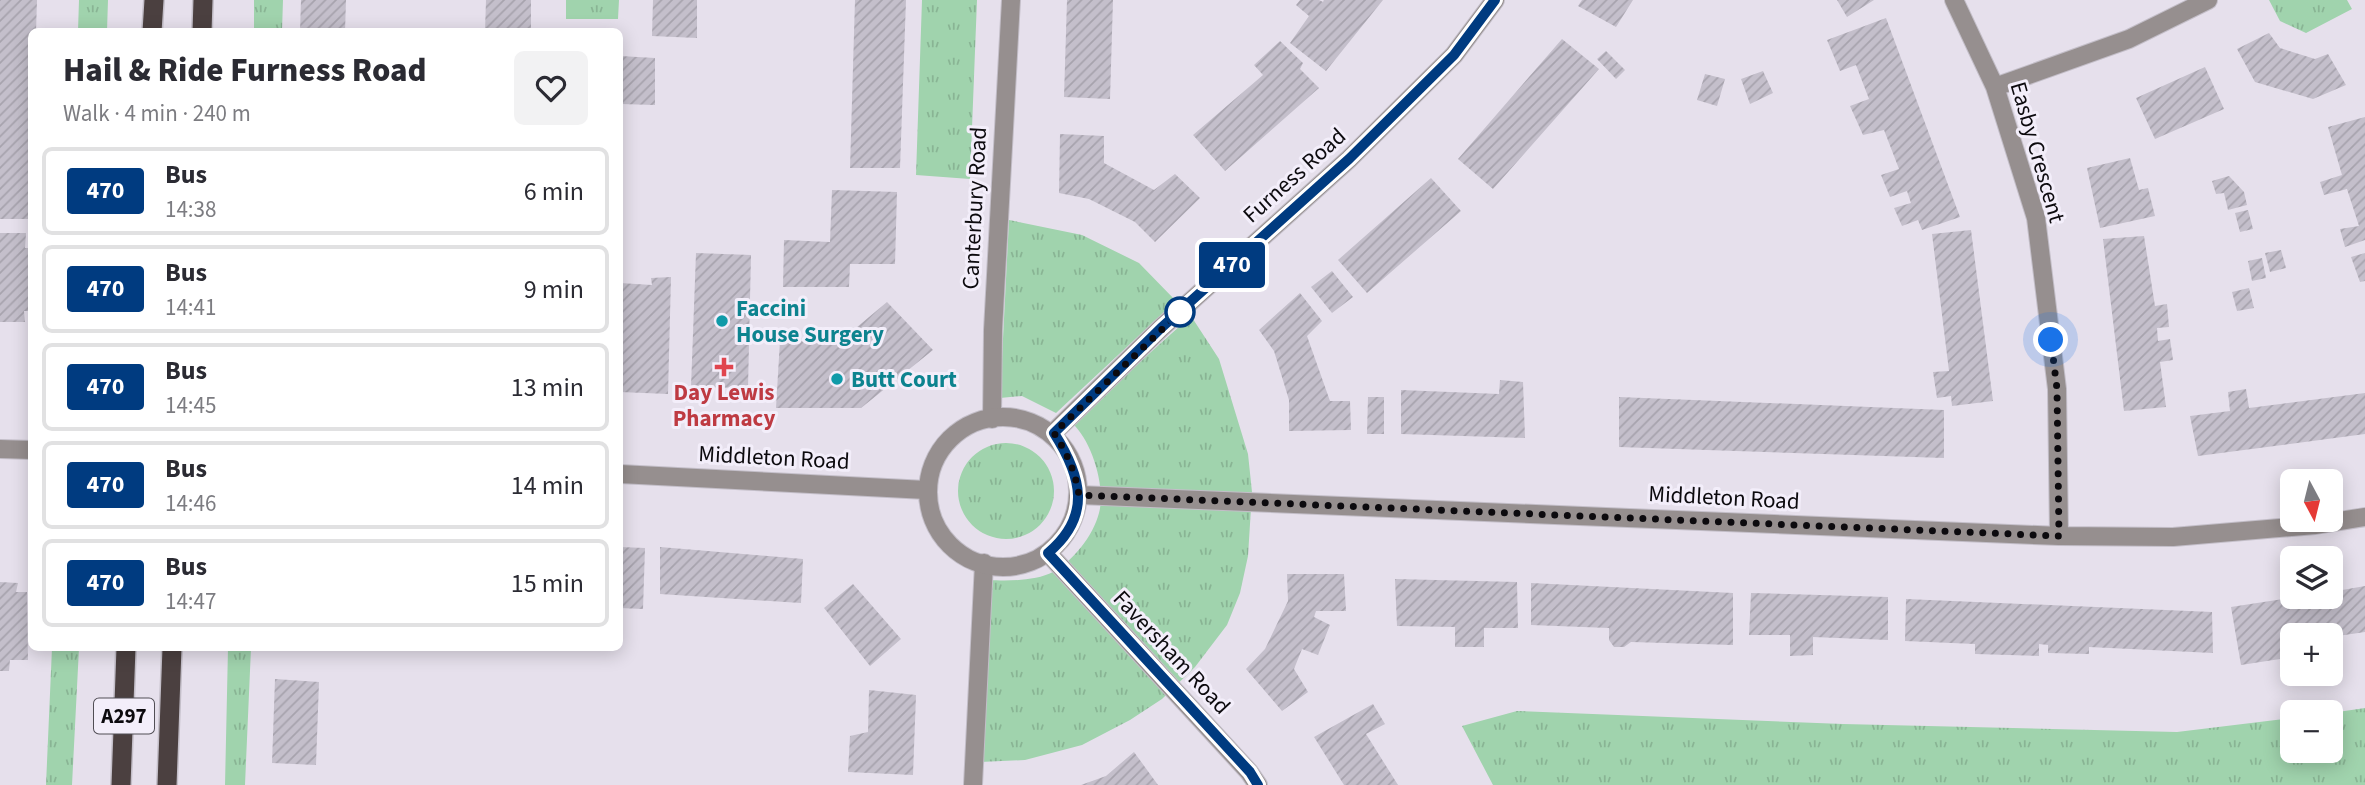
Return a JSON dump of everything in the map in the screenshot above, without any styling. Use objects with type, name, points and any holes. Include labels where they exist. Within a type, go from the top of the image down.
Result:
[{"type":"highway","points":[[152,28],[154,0]]},
{"type":"highway","points":[[202,28],[203,0]]},
{"type":"highway","name":"A297","points":[[121,785],[127,651]]},
{"type":"highway","name":"A297","points":[[167,785],[172,651]]},
{"type":"street","name":"Canterbury Road","points":[[992,419],[998,224],[1011,0]]},
{"type":"street","name":"Furness Road","points":[[1054,433],[1161,328],[1349,159],[1454,55],[1495,0]]},
{"type":"street","name":"Easby Crescent","points":[[1954,0],[1995,87],[2036,218],[2057,389],[2059,536]]},
{"type":"street","points":[[1995,87],[2129,39],[2208,0]]},
{"type":"street","points":[[1008,417],[1033,422],[1054,433],[1067,453],[1079,495],[1072,526],[1065,537],[1048,553],[1021,564],[984,563],[962,557],[941,538],[930,515],[926,490],[933,463],[959,434],[992,419],[1008,417]]},
{"type":"street","points":[[0,449],[28,450]]},
{"type":"street","name":"Middleton Road","points":[[623,474],[926,490]]},
{"type":"street","name":"Middleton Road","points":[[1079,495],[2059,536],[2173,537],[2315,525],[2365,517]]},
{"type":"street","name":"Faversham Road","points":[[1048,553],[1250,772],[1258,785]]},
{"type":"street","points":[[972,785],[984,563]]},
{"type":"green space","points":[[79,0],[108,0],[107,28],[78,28]]},
{"type":"green space","points":[[254,0],[283,0],[282,28],[254,28]]},
{"type":"green space","points":[[566,0],[619,0],[618,19],[566,19]]},
{"type":"green space","points":[[922,0],[977,0],[970,179],[916,175]]},
{"type":"green space","points":[[2269,0],[2347,0],[2352,9],[2306,33],[2280,21]]},
{"type":"green space","points":[[1009,220],[1082,235],[1139,263],[1176,301],[1056,413],[1022,396],[1000,398]]},
{"type":"green space","points":[[1191,316],[1219,359],[1248,454],[1252,492],[1248,556],[1240,593],[1227,625],[1195,667],[1162,699],[1130,720],[1082,745],[1025,760],[980,762],[989,580],[1021,580],[1046,575],[1068,561],[1081,547],[1096,522],[1101,490],[1096,465],[1086,441],[1072,423]]},
{"type":"green space","points":[[1006,443],[1024,447],[1040,457],[1050,473],[1054,491],[1050,509],[1040,525],[1024,535],[1006,539],[988,535],[972,525],[962,509],[958,491],[962,473],[972,457],[988,447]]},
{"type":"green space","points":[[52,651],[79,651],[72,785],[46,785]]},
{"type":"green space","points":[[228,651],[251,651],[245,785],[225,785]]},
{"type":"green space","points":[[2365,708],[2365,785],[1493,785],[1462,726],[1517,711],[1843,724],[2177,732],[2280,719],[2280,763],[2343,763],[2343,711]]},
{"type":"building","points":[[0,0],[37,0],[36,28],[28,28],[28,219],[0,219]]},
{"type":"building","points":[[301,0],[346,0],[345,28],[300,28]]},
{"type":"building","points":[[486,0],[531,0],[531,28],[485,28]]},
{"type":"building","points":[[653,0],[697,0],[697,38],[652,36]]},
{"type":"building","points":[[855,0],[906,0],[900,168],[850,168]]},
{"type":"building","points":[[1067,0],[1113,0],[1110,99],[1064,97]]},
{"type":"building","points":[[1300,0],[1383,0],[1326,71],[1290,43],[1309,16],[1296,5]]},
{"type":"building","points":[[1582,0],[1633,0],[1616,27],[1578,6]]},
{"type":"building","points":[[1837,0],[1874,0],[1847,17]]},
{"type":"building","points":[[1886,18],[1960,217],[1922,230],[1918,220],[1902,226],[1894,208],[1911,203],[1907,191],[1890,197],[1881,175],[1899,169],[1884,130],[1863,135],[1850,106],[1869,99],[1856,65],[1840,71],[1827,40]]},
{"type":"building","points":[[2269,33],[2280,48],[2315,59],[2328,54],[2346,85],[2313,99],[2255,82],[2237,49]]},
{"type":"building","points":[[1562,39],[1599,69],[1493,189],[1458,159]]},
{"type":"building","points":[[1280,41],[1303,63],[1300,69],[1319,88],[1225,171],[1193,135],[1263,75],[1254,65]]},
{"type":"building","points":[[1606,51],[1625,70],[1616,79],[1597,59]]},
{"type":"building","points":[[623,56],[655,58],[655,105],[623,104]]},
{"type":"building","points":[[2205,67],[2224,109],[2155,139],[2136,98]]},
{"type":"building","points":[[1763,71],[1773,93],[1750,104],[1741,79]]},
{"type":"building","points":[[1705,74],[1725,79],[1717,106],[1697,100]]},
{"type":"building","points":[[2365,117],[2365,240],[2345,247],[2340,229],[2359,226],[2347,189],[2324,195],[2320,182],[2342,175],[2328,127]]},
{"type":"building","points":[[1060,134],[1104,136],[1104,163],[1154,190],[1175,174],[1200,198],[1155,242],[1135,222],[1089,199],[1059,193]]},
{"type":"building","points":[[2130,158],[2139,190],[2148,188],[2155,216],[2100,228],[2087,168]]},
{"type":"building","points":[[2229,176],[2244,192],[2247,205],[2228,210],[2224,193],[2216,194],[2212,181]]},
{"type":"building","points":[[1431,178],[1461,211],[1367,293],[1338,260]]},
{"type":"building","points":[[832,190],[897,192],[895,264],[850,264],[849,287],[783,287],[784,240],[830,242]]},
{"type":"building","points":[[2248,210],[2253,229],[2240,232],[2235,213]]},
{"type":"building","points":[[1971,230],[1993,401],[1952,406],[1951,396],[1937,398],[1933,372],[1949,371],[1932,234]]},
{"type":"building","points":[[0,233],[26,233],[28,311],[24,311],[25,322],[0,322]]},
{"type":"building","points":[[2144,236],[2155,306],[2167,304],[2169,327],[2157,328],[2158,341],[2170,339],[2173,360],[2160,362],[2166,407],[2124,411],[2103,239]]},
{"type":"building","points":[[2281,250],[2286,268],[2270,272],[2265,253]]},
{"type":"building","name":"Faccini House Surgery","points":[[696,253],[751,255],[748,388],[691,387]]},
{"type":"building","points":[[2365,253],[2365,281],[2360,282],[2351,257]]},
{"type":"building","points":[[2262,258],[2266,278],[2252,281],[2248,261]]},
{"type":"building","points":[[1332,271],[1353,297],[1332,313],[1311,287]]},
{"type":"building","points":[[671,277],[668,394],[623,392],[623,283],[652,285],[651,278]]},
{"type":"building","points":[[2249,288],[2254,308],[2237,311],[2232,292]]},
{"type":"building","points":[[1300,293],[1322,321],[1307,336],[1330,401],[1350,401],[1351,430],[1289,431],[1289,400],[1274,351],[1259,330]]},
{"type":"building","name":"Butt Court","points":[[887,302],[933,350],[861,408],[776,408],[780,340],[838,343]]},
{"type":"building","points":[[1500,380],[1523,382],[1525,438],[1401,434],[1401,390],[1499,394]]},
{"type":"building","points":[[2246,389],[2249,408],[2365,393],[2365,434],[2198,456],[2190,416],[2230,411],[2228,392]]},
{"type":"building","points":[[1368,397],[1384,397],[1384,434],[1367,434]]},
{"type":"building","points":[[1619,397],[1944,410],[1944,458],[1619,447]]},
{"type":"building","points":[[623,547],[645,548],[643,609],[623,608]]},
{"type":"building","points":[[660,547],[803,559],[801,603],[660,594]]},
{"type":"building","points":[[1287,574],[1344,574],[1346,611],[1316,611],[1314,617],[1330,625],[1318,655],[1302,649],[1294,669],[1308,692],[1282,711],[1246,669],[1265,649],[1288,601]]},
{"type":"building","points":[[1395,579],[1517,582],[1518,628],[1484,628],[1484,647],[1455,647],[1455,627],[1397,626]]},
{"type":"building","points":[[0,582],[18,583],[16,592],[27,592],[28,660],[10,660],[9,671],[0,671]]},
{"type":"building","points":[[1531,583],[1733,593],[1733,645],[1631,642],[1624,647],[1614,647],[1609,640],[1609,628],[1531,625]]},
{"type":"building","points":[[853,584],[901,639],[870,666],[824,608]]},
{"type":"building","points":[[2365,586],[2365,632],[2343,635],[2343,623],[2280,623],[2280,659],[2241,665],[2231,607],[2280,600],[2280,609],[2343,609],[2343,590]]},
{"type":"building","points":[[1751,593],[1888,597],[1888,640],[1813,637],[1813,655],[1790,656],[1790,635],[1749,635]]},
{"type":"building","points":[[1906,599],[2212,612],[2213,653],[2089,647],[2089,654],[2048,653],[2048,645],[2039,644],[2039,656],[1975,654],[1975,644],[1905,641]]},
{"type":"building","points":[[275,679],[319,682],[316,765],[272,763]]},
{"type":"building","points":[[869,690],[916,695],[913,775],[848,772],[850,736],[868,732]]},
{"type":"building","points":[[1373,704],[1385,724],[1366,734],[1398,785],[1344,785],[1314,737]]},
{"type":"building","points":[[1134,752],[1158,785],[1081,785],[1106,776]]},
{"type":"bus line","name":"470","points":[[1258,785],[1250,772],[1048,553],[1072,526],[1079,495],[1067,453],[1054,433],[1161,328],[1349,159],[1454,55],[1495,0]]},
{"type":"place","name":"Faccini House Surgery","points":[[722,321]]},
{"type":"place","name":"Day Lewis Pharmacy","points":[[724,367]]},
{"type":"place","name":"Butt Court","points":[[837,379]]},
{"type":"route","points":[[1180,312],[1054,433],[1067,453],[1079,495],[2059,536],[2057,389],[2051,340]]}]
